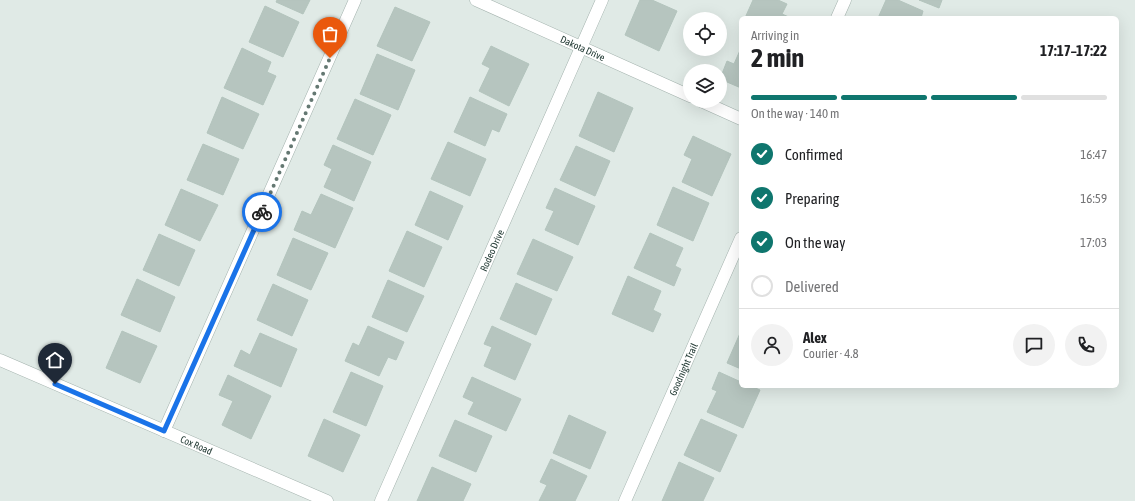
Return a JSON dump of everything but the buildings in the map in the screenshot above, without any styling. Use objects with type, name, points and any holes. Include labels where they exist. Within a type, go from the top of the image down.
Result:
[{"type":"street","points":[[164,431],[356,0]]},
{"type":"street","name":"Dakota Drive","points":[[476,0],[683,93]]},
{"type":"street","name":"Rodeo Drive","points":[[380,501],[602,0]]},
{"type":"street","points":[[838,16],[845,0]]},
{"type":"street","points":[[717,108],[739,118]]},
{"type":"street","name":"Goodnight Trail","points":[[626,501],[739,243]]},
{"type":"street","name":"Cox Road","points":[[0,360],[326,501]]},
{"type":"way so far","points":[[262,212],[330,58]]},
{"type":"route","points":[[55,384],[164,431],[262,212]]}]
